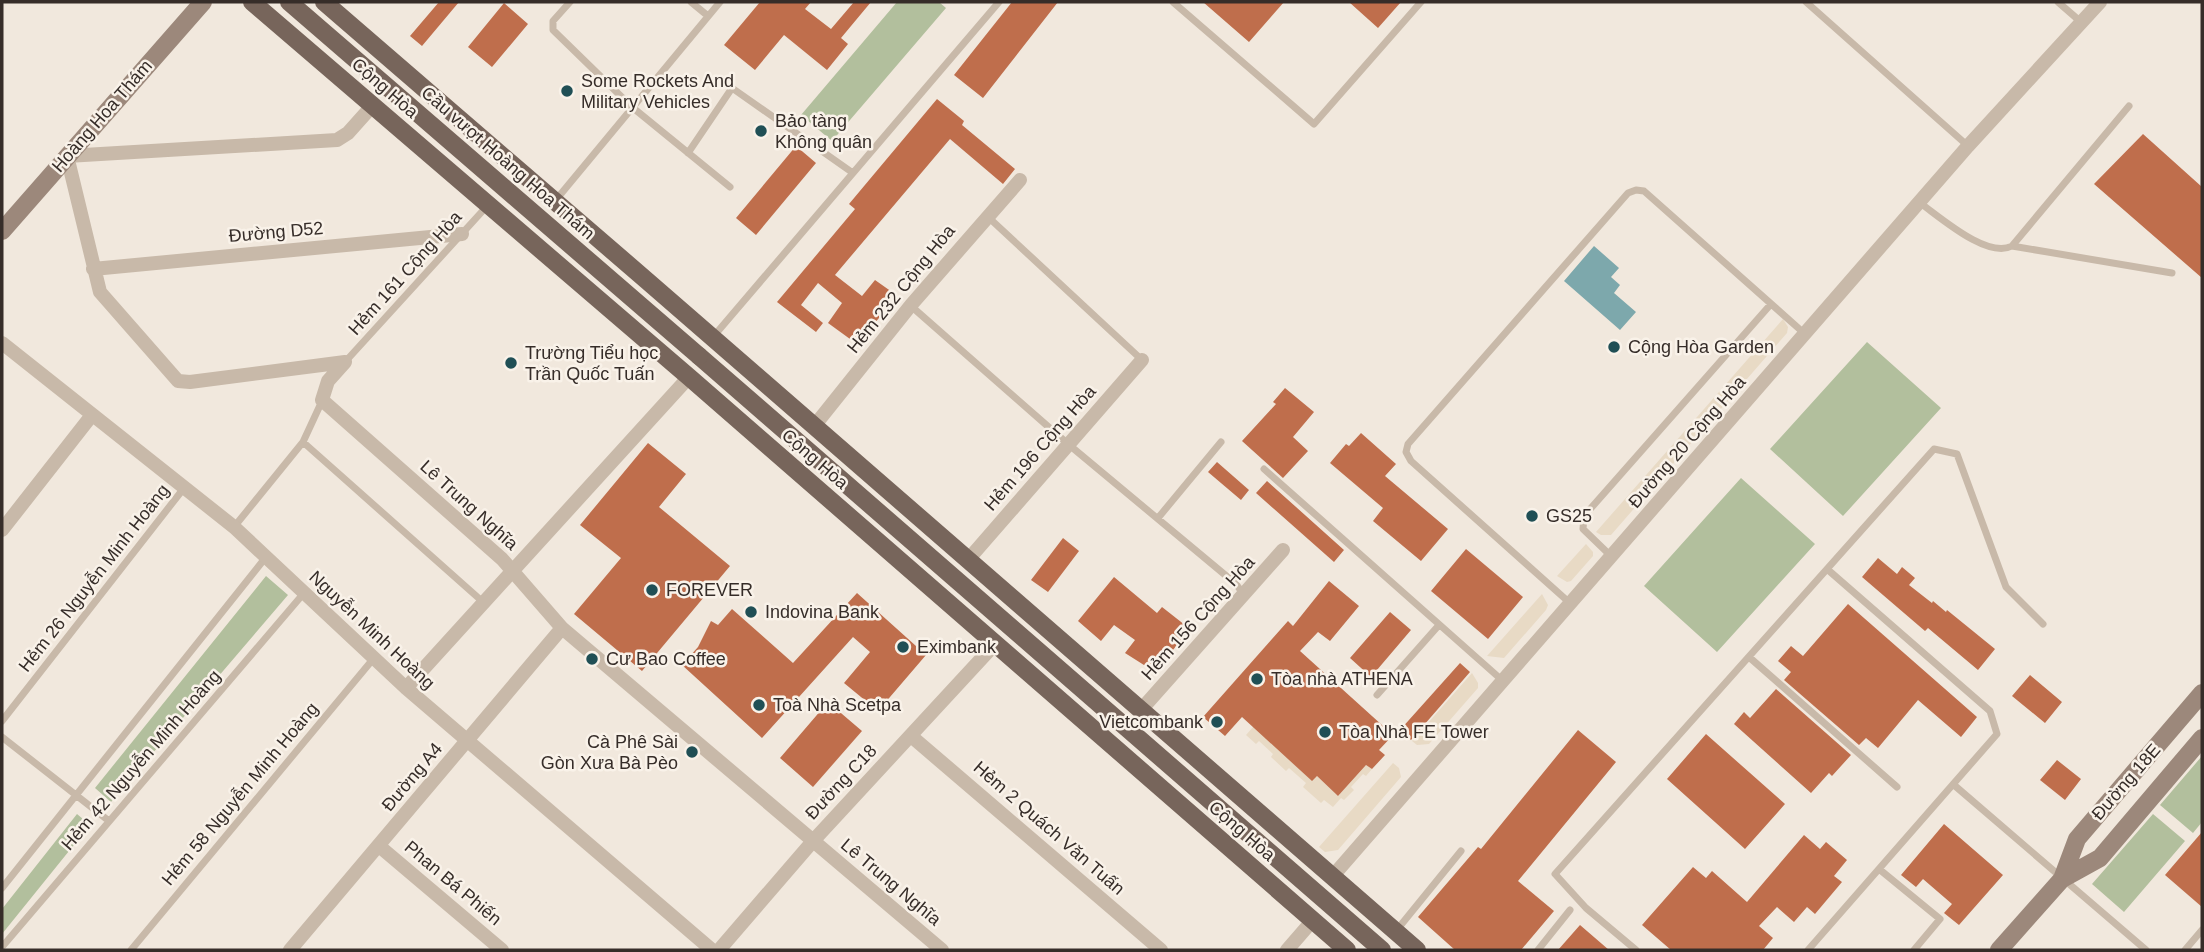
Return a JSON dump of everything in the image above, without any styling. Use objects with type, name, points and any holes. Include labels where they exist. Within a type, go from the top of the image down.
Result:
[{"type":"main road","name":"Hoàng Hoa Thám","points":[[2,231],[202,2]]},
{"type":"main road","name":"Cộng Hòa","points":[[252,2],[689,376],[1347,950]]},
{"type":"main road","name":"Cầu vượt Hoàng Hoa Thám","points":[[289,2],[699,356]]},
{"type":"main road","name":"Cộng Hòa","points":[[324,2],[815,425],[967,561],[1417,950]]},
{"type":"main road","points":[[315,55],[345,20]]},
{"type":"main road","name":"Cộng Hòa","points":[[699,356],[1382,950]]},
{"type":"main road","name":"Đường 18E","points":[[2062,879],[2077,839],[2202,693]]},
{"type":"main road","name":"Đường 18E","points":[[1999,950],[2062,879],[2100,858],[2202,738]]},
{"type":"street","name":"Đường 20 Cộng Hòa","points":[[1332,877],[1968,146],[2101,2]]},
{"type":"street","points":[[345,362],[190,382],[178,381],[104,298],[97,285],[67,156],[337,140],[348,133],[373,105]]},
{"type":"street","name":"Hẻm 232 Cộng Hòa","points":[[815,425],[911,305],[1020,180]]},
{"type":"street","name":"Đường D52","points":[[93,269],[461,234]]},
{"type":"street","name":"Nguyễn Minh Hoàng","points":[[2,343],[234,527],[406,688],[712,950]]},
{"type":"street","name":"Hẻm 196 Cộng Hòa","points":[[967,561],[1142,360]]},
{"type":"street","points":[[322,400],[328,382],[345,362]]},
{"type":"street","points":[[406,688],[689,376]]},
{"type":"street","name":"Lê Trung Nghĩa","points":[[322,400],[502,559],[562,628],[942,950]]},
{"type":"street","points":[[2,530],[92,415]]},
{"type":"street","name":"Hẻm 156 Cộng Hòa","points":[[1140,711],[1283,550]]},
{"type":"street","name":"Đường A4","points":[[291,950],[562,628]]},
{"type":"street","name":"Đường C18","points":[[719,950],[813,841],[996,644]]},
{"type":"street","name":"Hẻm 2 Quách Văn Tuấn","points":[[911,736],[1161,950]]},
{"type":"street","name":"Phan Bá Phiến","points":[[379,846],[502,950]]},
{"type":"street","points":[[1287,950],[1313,920]]},
{"type":"lane","points":[[570,2],[553,21],[553,30],[632,107],[730,187]]},
{"type":"lane","points":[[691,2],[708,16]]},
{"type":"lane","points":[[555,201],[720,2]]},
{"type":"lane","points":[[713,337],[999,2]]},
{"type":"lane","points":[[1173,2],[1314,124],[1421,2]]},
{"type":"lane","points":[[1806,2],[1968,146]]},
{"type":"lane","points":[[2058,2],[2082,23]]},
{"type":"lane","points":[[688,153],[732,88],[853,173]]},
{"type":"lane","points":[[1920,203],[1974,241],[1991,248],[2006,250],[2129,106]]},
{"type":"lane","points":[[1572,604],[1410,461],[1406,452],[1408,444],[1628,194],[1636,190],[1644,191],[1805,334]]},
{"type":"lane","name":"Hẻm 161 Cộng Hòa","points":[[345,362],[488,205]]},
{"type":"lane","points":[[987,216],[1142,360]]},
{"type":"lane","points":[[2012,246],[2172,273]]},
{"type":"lane","points":[[1613,557],[1583,529],[1584,516],[1771,303]]},
{"type":"lane","points":[[911,305],[1069,444],[1236,584],[1244,595]]},
{"type":"lane","points":[[234,527],[303,442],[322,400]]},
{"type":"lane","points":[[303,442],[483,602]]},
{"type":"lane","points":[[1158,519],[1220,442]]},
{"type":"lane","points":[[1636,950],[1586,908],[1555,874],[1934,449],[1957,454],[2006,587],[2043,624]]},
{"type":"lane","points":[[1264,469],[1504,681]]},
{"type":"lane","name":"Hẻm 26 Nguyễn Minh Hoàng","points":[[2,721],[184,488]]},
{"type":"lane","name":"Hẻm 42 Nguyễn Minh Hoàng","points":[[2,888],[266,558]]},
{"type":"lane","points":[[1811,949],[1997,734],[1990,711],[1827,569]]},
{"type":"lane","name":"Hẻm 42 Nguyễn Minh Hoàng","points":[[2,947],[304,593]]},
{"type":"lane","points":[[1377,695],[1438,625]]},
{"type":"lane","points":[[1749,657],[1897,787]]},
{"type":"lane","name":"Hẻm 58 Nguyễn Minh Hoàng","points":[[131,950],[374,658]]},
{"type":"lane","points":[[2,737],[109,821]]},
{"type":"lane","points":[[1954,785],[2146,950]]},
{"type":"lane","points":[[1395,932],[1461,851]]},
{"type":"lane","points":[[1879,869],[1940,919],[1914,950]]},
{"type":"lane","points":[[1538,950],[1570,910]]},
{"type":"lane","points":[[2185,950],[2202,930]]},
{"type":"green space","points":[[897,2],[939,2],[946,8],[832,141],[801,115]]},
{"type":"green space","points":[[1867,342],[1941,408],[1843,516],[1770,449]]},
{"type":"green space","points":[[1741,478],[1815,544],[1717,652],[1644,586]]},
{"type":"green space","points":[[266,576],[288,595],[111,802],[95,788]]},
{"type":"green space","points":[[2202,756],[2202,822],[2193,833],[2160,805]]},
{"type":"green space","points":[[77,814],[90,825],[2,934],[2,909]]},
{"type":"green space","points":[[2153,814],[2185,841],[2124,912],[2092,884]]},
{"type":"shaded area","points":[[1783,319],[1788,327],[1787,333],[1611,535],[1596,532]]},
{"type":"shaded area","points":[[1586,544],[1593,556],[1571,581],[1567,582],[1557,576]]},
{"type":"shaded area","points":[[1542,594],[1548,605],[1546,610],[1504,658],[1487,656]]},
{"type":"shaded area","points":[[1472,673],[1478,688],[1429,744],[1417,745],[1412,741]]},
{"type":"shaded area","points":[[1269,709],[1312,780],[1317,776],[1338,796],[1366,765],[1372,769],[1351,787],[1354,790],[1344,800],[1341,798],[1333,807],[1324,800],[1321,803],[1303,787],[1306,783],[1289,768],[1286,771],[1259,741],[1256,744],[1246,735]]},
{"type":"shaded area","points":[[1393,763],[1399,768],[1401,777],[1338,850],[1325,852],[1319,847]]},
{"type":"water","points":[[1594,246],[1619,268],[1611,277],[1620,285],[1614,293],[1636,312],[1620,330],[1564,281]]},
{"type":"building","points":[[439,2],[459,2],[422,46],[410,36]]},
{"type":"building","points":[[760,2],[811,2],[805,9],[831,29],[854,2],[871,2],[841,38],[848,44],[827,70],[784,35],[755,70],[724,45]]},
{"type":"building","points":[[1012,2],[1058,2],[983,98],[954,75]]},
{"type":"building","points":[[1203,2],[1284,2],[1249,42]]},
{"type":"building","points":[[1349,2],[1401,2],[1378,28]]},
{"type":"building","points":[[504,3],[528,24],[492,67],[468,47]]},
{"type":"building","points":[[937,99],[964,121],[962,125],[1015,169],[1003,184],[950,139],[835,275],[862,296],[875,280],[892,292],[878,309],[883,313],[866,334],[869,337],[861,347],[828,323],[842,303],[818,283],[801,305],[823,323],[816,332],[777,302],[855,209],[849,204]]},
{"type":"building","points":[[2143,134],[2202,187],[2202,278],[2094,184]]},
{"type":"building","points":[[796,146],[816,163],[756,235],[736,218]]},
{"type":"building","points":[[1285,388],[1314,412],[1293,437],[1308,451],[1283,478],[1242,441],[1276,404],[1273,402]]},
{"type":"building","points":[[1361,433],[1396,464],[1385,476],[1448,529],[1421,561],[1373,521],[1383,508],[1330,463],[1346,444],[1349,446]]},
{"type":"building","name":"FOREVER","points":[[648,443],[686,474],[659,507],[730,566],[642,671],[574,614],[621,558],[580,525]]},
{"type":"building","points":[[1217,462],[1249,490],[1241,500],[1208,472]]},
{"type":"building","points":[[1267,481],[1344,550],[1334,562],[1256,493]]},
{"type":"building","points":[[1063,538],[1079,551],[1048,592],[1031,580]]},
{"type":"building","points":[[1466,549],[1523,597],[1488,639],[1431,591]]},
{"type":"building","points":[[1878,558],[1897,574],[1902,567],[1915,578],[1909,585],[1932,603],[1933,601],[1946,612],[1947,610],[1995,649],[1978,670],[1928,628],[1925,631],[1862,577]]},
{"type":"building","points":[[1114,577],[1157,613],[1162,607],[1190,629],[1155,672],[1125,653],[1135,640],[1114,625],[1101,641],[1078,621]]},
{"type":"building","points":[[1329,581],[1359,606],[1330,641],[1318,632],[1300,651],[1393,735],[1379,750],[1385,755],[1372,769],[1366,765],[1338,796],[1317,776],[1312,781],[1242,717],[1225,736],[1203,717],[1288,621],[1293,626]]},
{"type":"building","points":[[857,593],[926,655],[878,711],[844,683],[870,652],[853,637],[762,738],[682,665],[698,647],[711,621],[718,625],[732,609],[793,663]]},
{"type":"building","points":[[1848,604],[1977,717],[1961,737],[1918,700],[1878,748],[1866,738],[1859,745],[1784,680],[1791,672],[1778,661],[1791,646],[1803,656]]},
{"type":"building","points":[[1390,612],[1411,630],[1371,677],[1350,658]]},
{"type":"building","points":[[1460,663],[1470,672],[1411,740],[1400,730]]},
{"type":"building","points":[[2030,675],[2062,702],[2045,723],[2012,696]]},
{"type":"building","points":[[1776,689],[1851,755],[1832,776],[1829,773],[1811,793],[1734,724],[1744,712],[1750,718]]},
{"type":"building","points":[[828,702],[862,731],[813,787],[780,758]]},
{"type":"building","points":[[1578,730],[1616,762],[1518,881],[1554,911],[1521,950],[1455,950],[1418,917],[1478,847],[1481,849]]},
{"type":"building","points":[[1706,734],[1785,804],[1745,849],[1667,779]]},
{"type":"building","points":[[2057,760],[2081,779],[2065,800],[2040,780]]},
{"type":"building","points":[[1944,824],[2003,875],[1959,925],[1944,913],[1952,904],[1923,879],[1916,887],[1901,875]]},
{"type":"building","points":[[2202,832],[2202,907],[2165,875]]},
{"type":"building","points":[[1804,835],[1820,849],[1826,842],[1847,860],[1834,876],[1842,882],[1815,914],[1807,907],[1794,922],[1777,907],[1759,926],[1773,938],[1763,950],[1671,950],[1642,925],[1693,867],[1706,878],[1712,871],[1747,902]]},
{"type":"building","points":[[1580,925],[1609,950],[1558,950]]},
{"type":"place","name":"Some Rockets And Military Vehicles","points":[[567,91]]},
{"type":"place","name":"Bảo tàng Không quân","points":[[761,131]]},
{"type":"place","name":"Cộng Hòa Garden","points":[[1614,347]]},
{"type":"place","name":"Trường Tiểu học Trần Quốc Tuấn","points":[[511,363]]},
{"type":"place","name":"GS25","points":[[1532,516]]},
{"type":"place","name":"FOREVER","points":[[652,590]]},
{"type":"place","name":"Indovina Bank","points":[[751,612]]},
{"type":"place","name":"Eximbank","points":[[903,647]]},
{"type":"place","name":"Cư Bao Coffee","points":[[592,659]]},
{"type":"place","name":"Tòa nhà ATHENA","points":[[1257,679]]},
{"type":"place","name":"Toà Nhà Scetpa","points":[[759,705]]},
{"type":"place","name":"Vietcombank","points":[[1217,722]]},
{"type":"place","name":"Tòa Nhà FE Tower","points":[[1325,732]]},
{"type":"place","name":"Cà Phê Sài Gòn Xưa Bà Pèo","points":[[692,752]]}]
